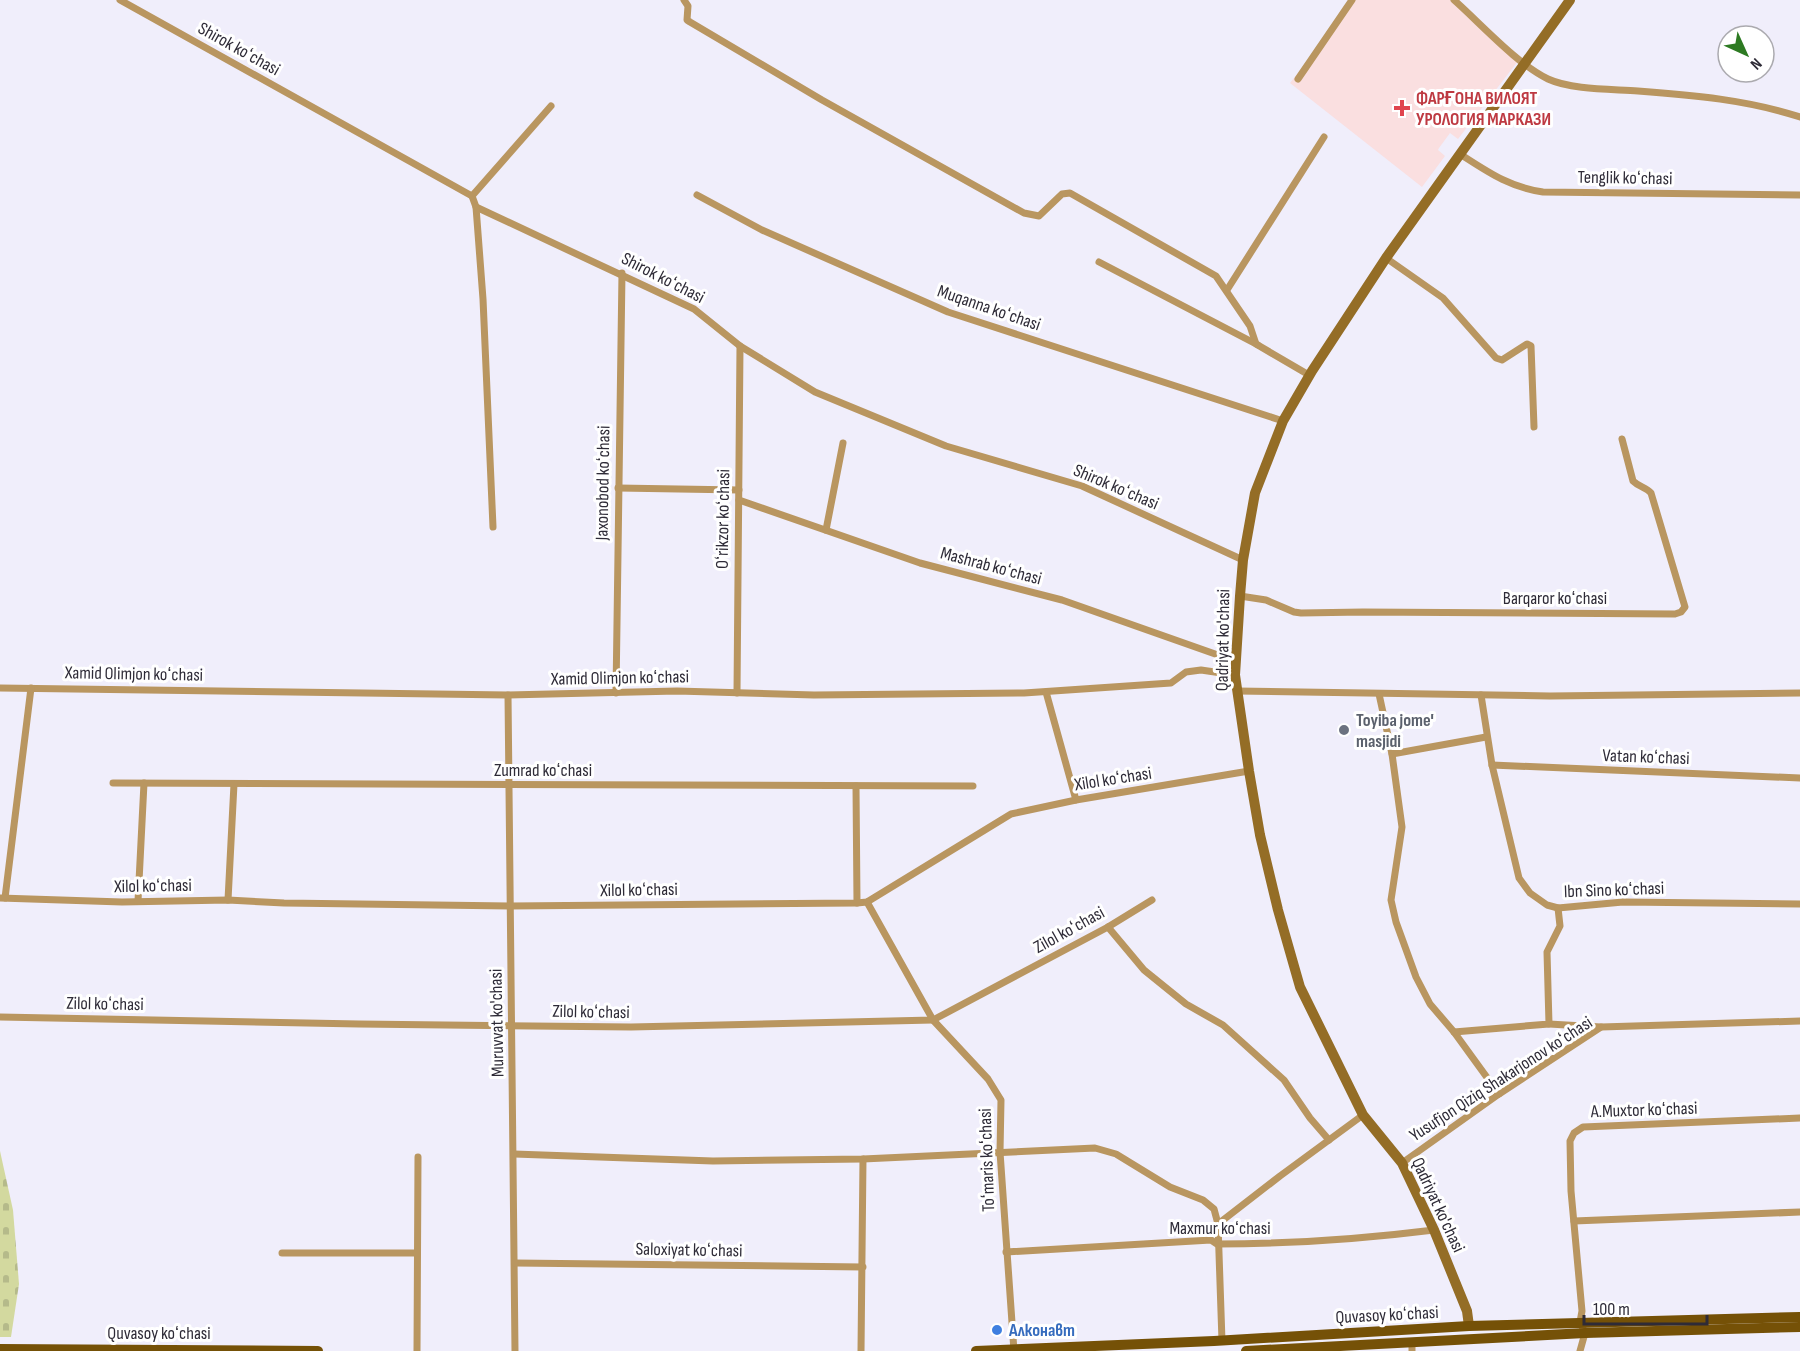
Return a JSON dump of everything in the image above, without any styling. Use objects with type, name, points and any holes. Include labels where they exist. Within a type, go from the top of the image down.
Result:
[{"type":"main road","name":"Quvasoy koʻchasi","points":[[1246,1351],[1412,1346],[1582,1327],[1800,1317]]},
{"type":"main road","name":"Quvasoy koʻchasi","points":[[976,1351],[1218,1341],[1468,1326],[1800,1328]]},
{"type":"main road","name":"Quvasoy koʻchasi","points":[[0,1349],[318,1351]]},
{"type":"street","name":"Shirok koʻchasi","points":[[120,0],[472,196]]},
{"type":"street","points":[[684,0],[688,6],[687,20],[690,22],[822,100],[1024,213],[1039,216],[1062,194],[1070,193],[1216,276],[1250,326],[1256,344],[1260,346]]},
{"type":"street","points":[[1298,79],[1352,0]]},
{"type":"street","points":[[1454,0],[1523,63],[1533,71],[1556,82],[1694,95],[1770,107],[1800,117]]},
{"type":"street","name":"Qadriyat ko'chasi","points":[[1468,1326],[1467,1311],[1434,1230],[1402,1163],[1363,1115],[1300,987],[1260,835],[1249,771],[1235,675],[1240,596],[1243,560],[1255,493],[1283,421],[1309,375],[1386,258],[1570,0]]},
{"type":"street","points":[[493,527],[483,299],[476,207],[472,196],[552,106]]},
{"type":"street","points":[[1227,290],[1323,137]]},
{"type":"street","name":"Tenglik koʻchasi","points":[[1460,154],[1503,181],[1523,189],[1543,192],[1800,195]]},
{"type":"street","name":"Muqanna koʻchasi","points":[[697,195],[762,230],[948,312],[1283,421]]},
{"type":"street","name":"Shirok koʻchasi","points":[[476,207],[622,273],[694,309],[740,346],[815,392],[946,446],[1082,486],[1243,560]]},
{"type":"street","points":[[1386,258],[1443,298],[1496,358],[1502,360],[1527,344],[1531,346],[1534,427]]},
{"type":"street","points":[[1099,262],[1260,346],[1309,375]]},
{"type":"street","name":"Jaxonobod koʻchasi","points":[[616,693],[622,273]]},
{"type":"street","name":"Oʻrikzor koʻchasi","points":[[737,693],[740,346]]},
{"type":"street","name":"Barqaror koʻchasi","points":[[1240,596],[1266,600],[1301,613],[1675,614],[1681,612],[1684,607],[1651,493],[1633,481],[1622,439]]},
{"type":"street","points":[[826,530],[843,443]]},
{"type":"street","points":[[618,488],[739,490]]},
{"type":"street","name":"Mashrab koʻchasi","points":[[739,500],[920,562],[1062,600],[1235,661]]},
{"type":"street","name":"Xamid Olimjon koʻchasi","points":[[0,688],[508,695],[737,693],[826,695],[1046,692],[1171,683],[1186,672],[1201,670],[1235,675]]},
{"type":"street","points":[[3,898],[32,688]]},
{"type":"street","points":[[1046,692],[1076,800]]},
{"type":"street","points":[[1237,692],[1481,695],[1800,693]]},
{"type":"street","points":[[1379,694],[1392,754],[1402,827],[1392,889],[1393,910],[1405,949],[1436,1013],[1454,1032],[1498,1094]]},
{"type":"street","name":"Muruvvat ko'chasi","points":[[508,695],[515,1351]]},
{"type":"street","name":"Ibn Sino koʻchasi","points":[[1481,695],[1486,737],[1519,878],[1530,893],[1547,905],[1558,908],[1623,902],[1800,904]]},
{"type":"street","points":[[1392,754],[1486,737]]},
{"type":"street","name":"Vatan koʻchasi","points":[[1492,765],[1800,778]]},
{"type":"street","name":"Xilol koʻchasi","points":[[3,898],[510,906],[867,902],[1011,814],[1076,800],[1249,771]]},
{"type":"street","name":"Zumrad koʻchasi","points":[[113,783],[974,786]]},
{"type":"street","points":[[138,901],[144,783]]},
{"type":"street","points":[[228,900],[234,784]]},
{"type":"street","points":[[856,786],[857,903]]},
{"type":"street","name":"Zilol koʻchasi","points":[[0,1017],[631,1027],[933,1020],[1108,927],[1152,900]]},
{"type":"street","name":"Toʻmaris koʻchasi","points":[[867,902],[933,1020],[988,1079],[1001,1100],[1000,1152],[1014,1350]]},
{"type":"street","points":[[1549,1024],[1546,969],[1548,952],[1560,926],[1558,908]]},
{"type":"street","points":[[1108,927],[1144,970],[1186,1004],[1223,1025],[1284,1080],[1310,1118],[1329,1140]]},
{"type":"street","name":"Yusufjon Qiziq Shakarjonov koʻchasi","points":[[1402,1163],[1498,1094],[1601,1028],[1800,1021]]},
{"type":"street","points":[[1454,1032],[1549,1024],[1601,1028]]},
{"type":"street","points":[[1218,1224],[1363,1115]]},
{"type":"street","name":"A.Muxtor koʻchasi","points":[[1580,1351],[1582,1311],[1570,1142],[1574,1133],[1582,1127],[1800,1118]]},
{"type":"street","points":[[514,1154],[713,1161],[863,1159],[1095,1148],[1116,1154],[1170,1187],[1203,1200],[1214,1209],[1218,1224],[1218,1341]]},
{"type":"street","points":[[417,1351],[418,1157]]},
{"type":"street","points":[[861,1351],[863,1159]]},
{"type":"street","points":[[1574,1221],[1800,1212]]},
{"type":"street","name":"Maxmur koʻchasi","points":[[1006,1252],[1211,1240],[1217,1244],[1272,1244],[1361,1239],[1434,1230]]},
{"type":"street","points":[[282,1253],[416,1253]]},
{"type":"street","name":"Saloxiyat koʻchasi","points":[[515,1263],[863,1267]]},
{"type":"shaded area","name":"ФАРҒОНА ВИЛОЯТ УРОЛОГИЯ МАРКАЗИ","points":[[1355,0],[1450,0],[1518,61],[1458,139],[1450,133],[1438,150],[1445,156],[1422,187],[1290,83]]},
{"type":"green space","points":[[0,1151],[13,1210],[19,1284],[11,1337],[0,1337]]},
{"type":"place","name":"ФАРҒОНА ВИЛОЯТ УРОЛОГИЯ МАРКАЗИ","points":[[1402,108]]},
{"type":"place","name":"Toyiba jome' masjidi","points":[[1344,730]]},
{"type":"place","name":"Алконавт","points":[[997,1330]]}]
